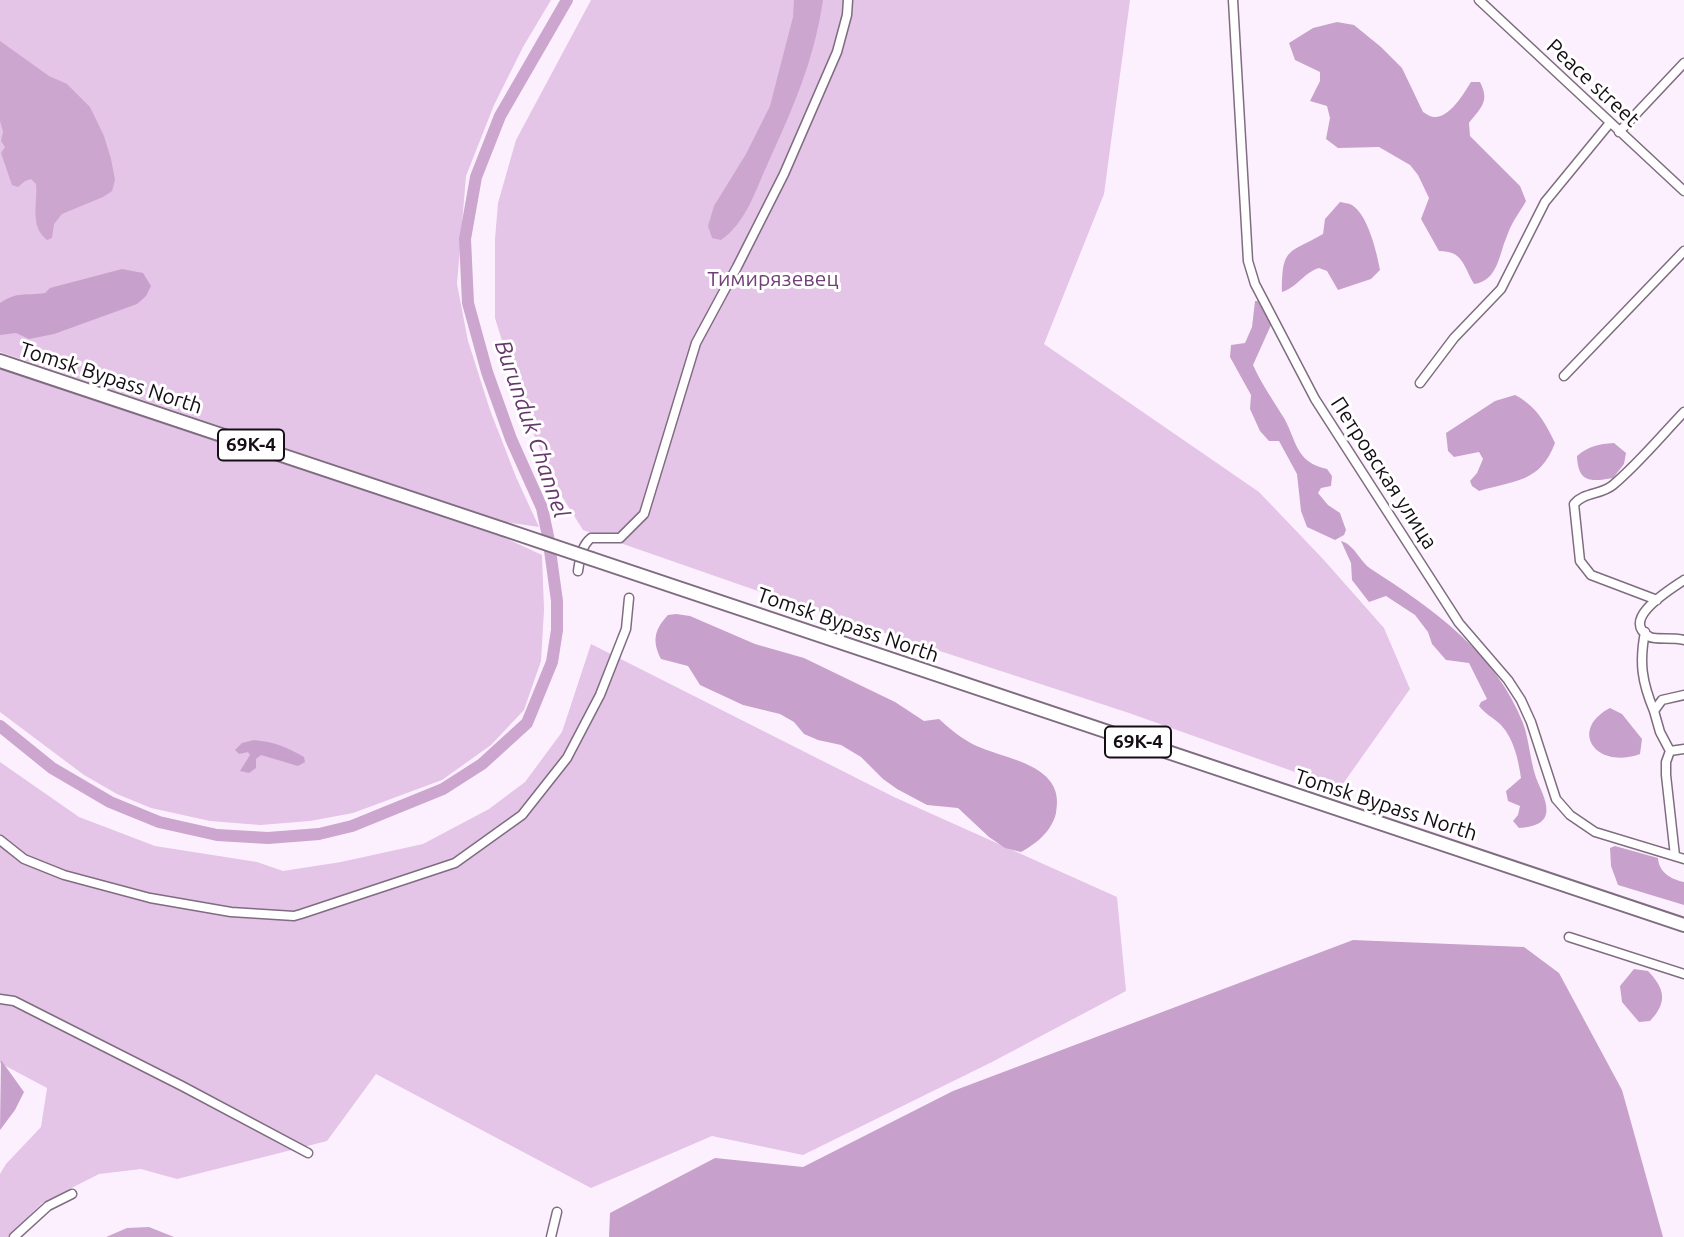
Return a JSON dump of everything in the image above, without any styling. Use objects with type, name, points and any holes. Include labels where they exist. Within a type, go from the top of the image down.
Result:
[{"type":"main road","name":"Tomsk Bypass North","points":[[0,361],[1684,925]]},
{"type":"street","points":[[578,571],[587,540],[620,538],[644,514],[696,343],[784,174],[837,52],[847,15],[848,0]]},
{"type":"street","name":"Петровская улица","points":[[1233,0],[1248,261],[1255,284],[1291,354],[1315,399],[1362,468],[1459,623],[1508,680],[1521,700],[1556,799],[1570,815],[1595,832],[1680,858]]},
{"type":"street","name":"Peace street","points":[[1479,0],[1609,124],[1684,191]]},
{"type":"street","points":[[1619,132],[1684,63]]},
{"type":"street","points":[[1420,383],[1454,338],[1501,289],[1545,202],[1609,124]]},
{"type":"street","points":[[1564,376],[1684,251]]},
{"type":"street","points":[[1657,600],[1591,575],[1585,570],[1580,561],[1574,504],[1583,496],[1600,492],[1616,483],[1684,412]]},
{"type":"street","points":[[1684,580],[1643,612],[1640,621],[1645,632],[1655,639],[1672,636],[1684,640]]},
{"type":"street","points":[[0,841],[24,859],[64,875],[149,898],[231,912],[294,916],[455,863],[522,815],[568,758],[600,695],[626,629],[629,597]]},
{"type":"street","points":[[1645,632],[1641,655],[1642,673],[1660,732],[1670,751],[1666,762],[1666,775],[1680,858]]},
{"type":"street","points":[[1654,711],[1662,700],[1684,695]]},
{"type":"street","points":[[1670,751],[1684,749]]},
{"type":"street","points":[[1569,937],[1684,974]]},
{"type":"street","points":[[0,999],[14,1002],[182,1086],[308,1153]]},
{"type":"street","points":[[14,1237],[48,1206],[72,1194]]},
{"type":"street","points":[[551,1237],[557,1212]]},
{"type":"green space","points":[[0,0],[551,0],[523,47],[494,105],[466,176],[457,284],[468,341],[490,410],[539,527],[505,522],[0,352]]},
{"type":"green space","name":"Тимирязевец","points":[[591,0],[1130,0],[1104,194],[1044,344],[1259,492],[1384,628],[1410,689],[1340,788],[1129,713],[778,598],[583,530],[556,487],[522,406],[495,318],[495,239],[498,203],[516,140]]},
{"type":"green space","points":[[0,367],[501,536],[542,555],[544,610],[541,661],[524,710],[491,745],[442,780],[353,813],[310,821],[260,825],[210,821],[151,808],[117,794],[84,775],[0,712]]},
{"type":"green space","points":[[591,644],[894,797],[1117,897],[1126,991],[992,1062],[803,1155],[712,1136],[591,1188],[376,1074],[327,1141],[177,1179],[141,1169],[99,1174],[42,1203],[8,1237],[0,1237],[0,1174],[41,1127],[47,1088],[0,1063],[0,762],[79,817],[155,846],[257,862],[283,871],[341,862],[423,844],[489,809],[525,782],[562,732]]},
{"type":"shaded area","points":[[794,0],[823,0],[802,84],[744,215],[721,240],[712,238],[708,226],[714,206],[746,154],[770,106],[793,17]]},
{"type":"shaded area","points":[[1337,22],[1354,25],[1402,68],[1423,112],[1430,116],[1446,114],[1471,82],[1480,82],[1484,100],[1469,123],[1470,136],[1520,186],[1526,201],[1511,227],[1497,266],[1482,282],[1474,284],[1458,256],[1439,251],[1421,219],[1429,198],[1410,165],[1379,147],[1338,148],[1326,139],[1330,118],[1327,106],[1310,101],[1320,81],[1320,72],[1295,60],[1289,43],[1313,28]]},
{"type":"shaded area","points":[[0,41],[49,76],[67,84],[90,107],[104,136],[111,159],[115,180],[112,191],[62,214],[54,224],[52,238],[47,240],[41,234],[36,221],[36,184],[31,179],[18,187],[12,185],[1,153],[5,147],[1,141],[3,132],[0,121]]},
{"type":"shaded area","points":[[1340,202],[1352,205],[1363,217],[1371,235],[1380,270],[1371,279],[1338,290],[1327,271],[1319,268],[1282,292],[1283,267],[1289,254],[1323,234],[1325,219]]},
{"type":"shaded area","points":[[122,269],[143,273],[151,286],[146,296],[137,304],[54,334],[29,339],[16,333],[0,335],[0,303],[6,299],[17,295],[45,293],[50,288]]},
{"type":"shaded area","points":[[1255,301],[1259,301],[1271,325],[1253,365],[1284,418],[1298,450],[1316,466],[1327,469],[1332,476],[1331,486],[1321,488],[1318,493],[1328,505],[1340,513],[1346,530],[1344,535],[1335,540],[1307,527],[1301,511],[1297,474],[1279,441],[1269,441],[1260,431],[1250,409],[1251,395],[1230,357],[1231,345],[1245,343],[1252,327]]},
{"type":"shaded area","points":[[1515,395],[1539,415],[1555,443],[1542,466],[1534,473],[1515,482],[1479,491],[1470,481],[1483,459],[1479,452],[1454,457],[1448,451],[1446,433],[1495,401]]},
{"type":"shaded area","points":[[1614,443],[1626,453],[1624,464],[1613,478],[1592,480],[1583,476],[1577,456],[1594,446]]},
{"type":"shaded area","points":[[1341,541],[1350,546],[1371,569],[1439,616],[1460,634],[1496,675],[1523,723],[1545,802],[1546,815],[1538,824],[1519,828],[1513,821],[1520,806],[1508,801],[1506,791],[1521,778],[1517,757],[1501,725],[1479,706],[1487,699],[1469,663],[1446,660],[1432,644],[1428,632],[1415,615],[1386,596],[1369,602],[1352,580],[1351,563]]},
{"type":"shaded area","points":[[668,615],[690,616],[755,644],[804,658],[895,702],[924,721],[939,719],[969,742],[1041,772],[1051,782],[1057,796],[1056,813],[1051,826],[1038,841],[1021,852],[1005,848],[958,808],[927,805],[897,789],[861,757],[841,745],[804,734],[794,722],[780,714],[743,705],[700,685],[688,666],[661,659],[658,653],[657,631]]},
{"type":"shaded area","points":[[1610,708],[1622,714],[1642,739],[1640,754],[1624,758],[1611,757],[1593,745],[1589,736],[1591,727],[1597,717]]},
{"type":"shaded area","points":[[254,740],[286,748],[304,757],[305,762],[298,766],[261,755],[256,759],[256,768],[249,773],[240,771],[250,755],[248,752],[239,754],[235,750],[242,743]]},
{"type":"shaded area","points":[[1615,846],[1658,858],[1666,874],[1684,882],[1684,905],[1618,885],[1611,866],[1610,848]]},
{"type":"shaded area","points":[[1353,940],[1524,947],[1559,973],[1622,1090],[1663,1237],[609,1237],[610,1213],[715,1158],[803,1167],[953,1091]]},
{"type":"shaded area","points":[[1634,969],[1648,971],[1661,990],[1660,1008],[1650,1021],[1639,1022],[1622,1002],[1620,986]]},
{"type":"shaded area","points":[[1,1060],[24,1092],[0,1130]]},
{"type":"shaded area","points":[[149,1227],[174,1237],[106,1237],[127,1228]]},
{"type":"waterway","name":"Burunduk Channel","points":[[0,726],[52,768],[110,802],[159,822],[217,835],[268,838],[319,834],[352,826],[443,789],[482,764],[527,723],[552,662],[557,630],[557,601],[542,508],[511,439],[487,372],[468,303],[465,239],[476,177],[500,116],[567,0]]}]
